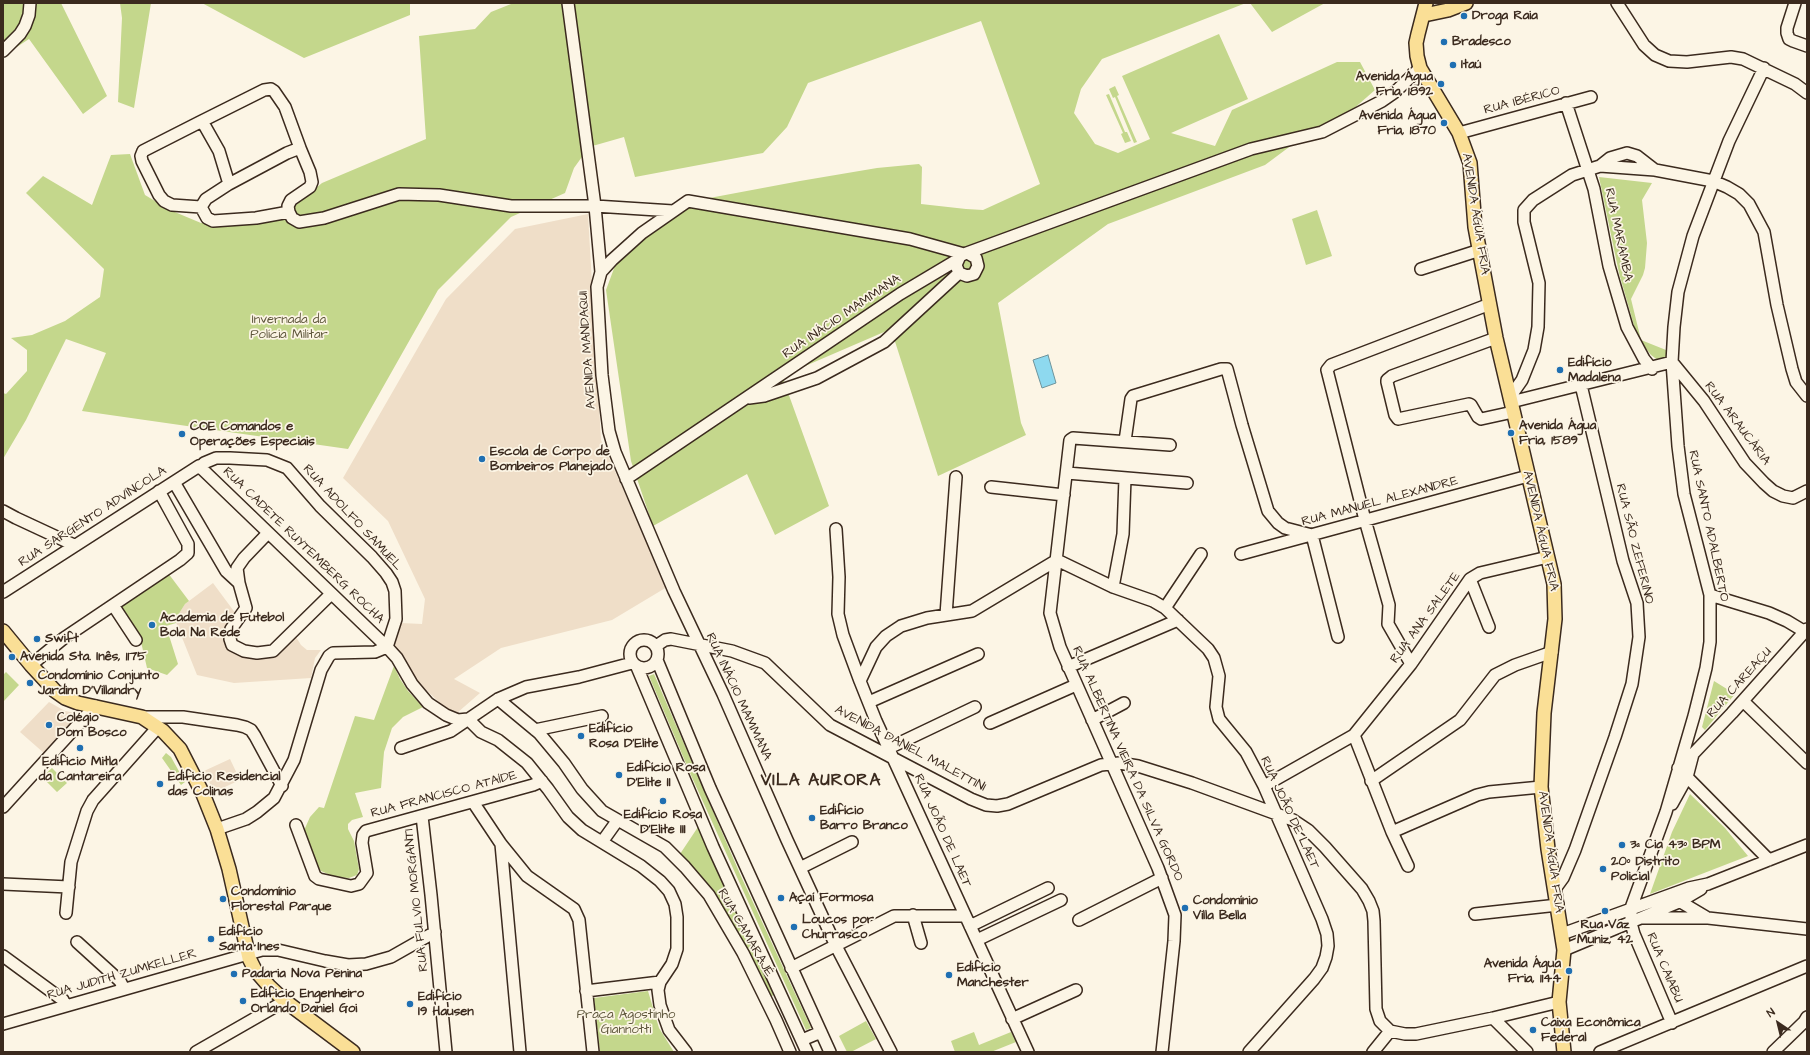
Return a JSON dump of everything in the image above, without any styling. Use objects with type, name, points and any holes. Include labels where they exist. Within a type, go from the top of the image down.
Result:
[{"type":"main road","name":"AVENIDA ÁGUA FRIA","points":[[1441,3],[1428,8],[1419,26],[1416,50],[1420,68],[1459,133],[1470,163],[1473,210],[1496,338],[1548,557],[1555,600],[1552,652],[1544,713],[1541,787],[1564,950],[1559,1002],[1564,1052]]},
{"type":"main road","points":[[1428,8],[1448,10],[1466,3]]},
{"type":"main road","points":[[3,631],[47,685],[65,698],[142,717],[158,727],[180,749],[187,761],[217,829],[229,869],[248,953],[254,970],[268,986],[285,1001],[353,1052]]},
{"type":"street","points":[[3,51],[20,34],[25,26],[30,12],[30,3]]},
{"type":"street","name":"AVENIDA MANDAQUI","points":[[568,3],[595,206],[601,272],[597,287],[602,374],[609,431],[615,452],[674,591]]},
{"type":"street","points":[[1617,3],[1644,45],[1655,55],[1669,61],[1687,62],[1730,56],[1743,59],[1795,84],[1807,93]]},
{"type":"street","points":[[1795,3],[1787,28],[1787,33],[1789,39],[1792,41],[1807,46]]},
{"type":"street","name":"RUA INÁCIO MAMMANA","points":[[626,479],[900,294],[963,256],[1251,149],[1322,132],[1382,101],[1395,92],[1420,68]]},
{"type":"street","name":"RUA SANTO ADALBERTO","points":[[1666,812],[1694,716],[1706,668],[1710,642],[1710,595],[1684,494],[1678,446],[1672,362],[1674,320],[1683,268],[1712,181],[1729,141],[1764,68]]},
{"type":"street","points":[[201,207],[172,205],[164,201],[159,195],[142,161],[141,156],[143,151],[264,90],[271,89],[285,107],[310,172],[312,182],[310,187],[291,200],[288,206],[292,218],[299,222],[324,218],[399,194],[439,195],[511,206],[595,206],[673,211]]},
{"type":"street","name":"RUA IBÉRICO","points":[[1459,133],[1591,97]]},
{"type":"street","name":"RUA MARAMBA","points":[[1566,103],[1586,169],[1594,189],[1609,266],[1627,327],[1644,359],[1652,369]]},
{"type":"street","points":[[202,122],[219,152],[229,184]]},
{"type":"street","points":[[201,207],[206,199],[229,184],[287,153],[300,148]]},
{"type":"street","points":[[1511,404],[1534,350],[1538,327],[1539,283],[1524,222],[1524,210],[1533,200],[1572,175],[1586,169],[1600,166],[1655,170],[1712,181],[1739,194],[1749,204],[1764,232],[1777,305],[1792,369],[1796,382],[1807,396]]},
{"type":"street","points":[[601,272],[627,246],[688,201],[910,239],[963,256],[976,258],[978,262],[977,270],[974,274],[967,276],[959,273],[956,269],[963,256]]},
{"type":"street","points":[[201,207],[207,218],[214,221],[256,218],[289,212]]},
{"type":"street","points":[[1420,269],[1480,250]]},
{"type":"street","name":"RUA INÁCIO MAMMANA","points":[[745,399],[764,396],[818,378],[884,342],[959,273]]},
{"type":"street","points":[[1411,664],[1388,624],[1389,605],[1327,374],[1328,368],[1331,365],[1490,304]]},
{"type":"street","points":[[1496,338],[1389,378],[1387,382],[1395,415],[1401,419],[1469,404],[1478,418],[1481,419],[1511,404],[1581,385],[1652,369],[1672,362]]},
{"type":"street","name":"RUA ARAUCÁRIA","points":[[1672,362],[1704,401],[1745,463],[1764,483],[1773,491],[1783,496],[1793,498],[1807,491]]},
{"type":"street","points":[[1170,445],[1125,441],[1131,399],[1136,394],[1225,368],[1229,373],[1242,425],[1268,511],[1278,523],[1285,528],[1312,535],[1338,637]]},
{"type":"street","name":"RUA SÃO ZEFERINO","points":[[1555,889],[1563,878],[1575,850],[1615,737],[1632,684],[1639,637],[1637,603],[1622,560],[1581,385]]},
{"type":"street","name":"RUA ALBERTINA VIEIRA DA SILVA GORDO","points":[[1125,441],[1073,438],[1070,442],[1052,582],[1050,613],[1060,647],[1068,667],[1162,878],[1173,907],[1175,923],[1162,1052]]},
{"type":"street","name":"RUA ADOLFO SAMUEL","points":[[202,465],[210,460],[226,457],[267,460],[287,468],[320,506],[372,557],[392,582],[396,591],[396,618],[387,647]]},
{"type":"street","name":"RUA SARGENTO ADVÍNCOLA","points":[[3,592],[74,545],[202,465]]},
{"type":"street","name":"RUA CADETE RUYTEMBERG ROCHA","points":[[202,465],[268,534],[387,647],[397,658],[412,684],[428,703],[446,715],[458,720],[468,719]]},
{"type":"street","points":[[1067,473],[1187,483]]},
{"type":"street","name":"RUA MANUEL ALEXANDRE","points":[[1241,554],[1528,476]]},
{"type":"street","points":[[946,615],[956,477]]},
{"type":"street","points":[[1114,587],[1123,534],[1125,478]]},
{"type":"street","points":[[174,482],[226,571],[239,583]]},
{"type":"street","points":[[991,487],[1064,495]]},
{"type":"street","points":[[31,666],[64,638],[183,558],[188,552],[188,544],[158,492]]},
{"type":"street","points":[[3,511],[23,522],[74,545]]},
{"type":"street","name":"RUA JOÃO DE LAET","points":[[836,528],[839,577],[838,614],[843,634],[860,681],[891,753],[1028,1052]]},
{"type":"street","points":[[268,534],[244,558],[237,568],[239,583],[246,608],[231,629],[230,640],[237,648],[257,654],[270,652],[277,648],[331,594]]},
{"type":"street","points":[[1164,608],[1201,554]]},
{"type":"street","name":"RUA ANA SALETE","points":[[1354,735],[1411,664],[1470,578],[1480,573],[1548,557]]},
{"type":"street","points":[[860,681],[876,647],[886,636],[901,626],[946,615],[964,613],[980,608],[1056,560]]},
{"type":"street","name":"RUA JOÃO DE LAET","points":[[1056,560],[1164,608],[1208,649],[1214,658],[1219,676],[1216,707],[1219,719],[1246,752],[1264,786],[1322,919],[1327,934],[1328,946],[1322,968],[1249,1052]]},
{"type":"street","points":[[1470,578],[1488,627]]},
{"type":"street","name":"RUA INÁCIO MAMMANA","points":[[674,591],[723,694],[836,946],[891,1052]]},
{"type":"street","points":[[1710,595],[1731,600],[1769,613],[1806,631]]},
{"type":"street","points":[[113,605],[136,640]]},
{"type":"street","points":[[1068,667],[1178,620]]},
{"type":"street","name":"RUA CAREAÇU","points":[[1678,768],[1743,701],[1806,631]]},
{"type":"street","name":"AVENIDA DANIEL MALETTINI","points":[[656,646],[667,639],[732,651],[765,663],[830,725],[891,753],[971,799],[997,806],[1008,804],[1087,771],[1111,763],[1138,766],[1293,820],[1308,830],[1325,847],[1362,889],[1369,900],[1373,911],[1374,921],[1376,1009],[1380,1021],[1390,1031]]},
{"type":"street","points":[[807,1052],[707,833],[629,656],[634,644],[646,640],[650,641],[656,646],[658,652],[657,660],[710,788],[830,1052]]},
{"type":"street","points":[[217,829],[246,819],[257,812],[274,798],[282,786],[294,760],[325,661],[333,653],[371,652],[387,647]]},
{"type":"street","points":[[1371,781],[1460,720],[1495,675],[1516,665],[1552,652]]},
{"type":"street","points":[[869,702],[978,654]]},
{"type":"street","points":[[401,748],[451,731],[498,699],[526,687],[634,665],[648,668],[657,660]]},
{"type":"street","points":[[990,723],[1076,685]]},
{"type":"street","name":"RUA CAMARAJÉ","points":[[498,699],[535,730],[602,811],[617,821],[634,828],[665,847],[685,867],[709,895],[743,953],[790,1052]]},
{"type":"street","points":[[1743,701],[1807,763]]},
{"type":"street","points":[[1092,720],[1125,704]]},
{"type":"street","points":[[3,807],[95,706]]},
{"type":"street","points":[[891,753],[975,707]]},
{"type":"street","points":[[535,730],[602,716]]},
{"type":"street","name":"RUA SANTO ADALBERTO","points":[[1666,812],[1677,796],[1687,777],[1693,754],[1694,716]]},
{"type":"street","points":[[142,717],[184,717],[237,724],[245,727],[255,736],[282,786]]},
{"type":"street","points":[[468,719],[481,732],[511,750],[526,763],[542,781],[568,817],[582,830],[660,880],[669,891],[675,904],[678,930],[676,949],[672,964],[660,982],[658,990],[664,1018],[669,1030],[686,1052]]},
{"type":"street","points":[[66,913],[71,862],[87,811],[93,800],[158,727]]},
{"type":"street","points":[[1264,786],[1354,735],[1392,832],[1408,866]]},
{"type":"street","points":[[1687,777],[1769,860]]},
{"type":"street","name":"RUA FRANCISCO ATAÍDE","points":[[296,825],[315,876],[319,879],[351,886],[359,884],[367,874],[362,843],[363,835],[366,831],[533,785],[542,781]]},
{"type":"street","points":[[1392,832],[1477,795],[1490,792],[1541,787]]},
{"type":"street","points":[[473,802],[501,844],[527,876],[574,909],[579,920],[593,1052]]},
{"type":"street","points":[[1631,923],[1632,908],[1666,812]]},
{"type":"street","name":"RUA FULVIO MORGANTI","points":[[422,816],[446,1052]]},
{"type":"street","points":[[602,842],[617,821]]},
{"type":"street","points":[[800,868],[852,842]]},
{"type":"street","points":[[501,844],[520,1052]]},
{"type":"street","points":[[1564,950],[1679,902],[1704,886],[1807,845]]},
{"type":"street","points":[[1079,920],[1162,878]]},
{"type":"street","points":[[3,884],[69,887]]},
{"type":"street","points":[[1562,934],[1696,885],[1704,886]]},
{"type":"street","points":[[1704,886],[1697,904],[1704,916]]},
{"type":"street","points":[[970,926],[1048,888]]},
{"type":"street","points":[[1669,895],[1704,916]]},
{"type":"street","points":[[976,940],[1061,900]]},
{"type":"street","points":[[1475,914],[1558,905]]},
{"type":"street","points":[[913,915],[920,943]]},
{"type":"street","points":[[791,968],[894,916],[965,916]]},
{"type":"street","points":[[1642,918],[1704,916],[1807,930]]},
{"type":"street","name":"RUA CAIABU","points":[[1631,923],[1634,934],[1672,1023]]},
{"type":"street","name":"RUA JUDITH ZUMKELLER","points":[[3,1024],[248,953],[269,950],[348,965],[366,964],[391,957],[435,932]]},
{"type":"street","points":[[77,942],[120,981],[124,989]]},
{"type":"street","points":[[3,956],[63,1000],[65,1006]]},
{"type":"street","points":[[1600,1052],[1807,966]]},
{"type":"street","points":[[586,991],[660,982]]},
{"type":"street","points":[[1012,1018],[1076,990]]},
{"type":"street","points":[[196,1052],[285,1001]]},
{"type":"street","points":[[1374,1052],[1390,1031],[1416,1034],[1493,1018],[1559,1002]]},
{"type":"street","points":[[1773,1052],[1804,1022],[1807,1017]]},
{"type":"street","points":[[1493,1018],[1527,1052]]},
{"type":"street","points":[[802,1040],[821,1032]]},
{"type":"shaded area","name":"Escola de Corpo de Bombeiros Planejado","points":[[588,214],[601,440],[667,587],[612,620],[501,648],[454,679],[480,693],[457,713],[443,706],[417,681],[393,642],[401,623],[422,624],[425,599],[388,521],[343,478],[446,299],[515,229]]},
{"type":"shaded area","points":[[213,583],[236,614],[223,634],[226,648],[238,654],[260,657],[292,637],[296,637],[301,645],[307,650],[321,650],[315,658],[311,678],[234,683],[197,675],[175,620],[185,604]]},
{"type":"shaded area","name":"Colégio Dom Bosco","points":[[49,702],[65,711],[76,713],[78,716],[45,754],[20,732]]},
{"type":"shaded area","points":[[230,759],[240,780],[214,792],[204,771]]},
{"type":"green space","points":[[3,3],[61,3],[107,96],[83,114],[29,39],[3,56]]},
{"type":"green space","points":[[120,3],[151,3],[134,108],[118,102],[122,18]]},
{"type":"green space","points":[[202,3],[410,3],[410,15],[304,58]]},
{"type":"green space","name":"Invernada da Polícia Militar","points":[[1246,3],[1102,59],[1081,89],[1074,113],[1095,144],[1118,153],[1150,139],[1122,76],[1219,34],[1248,99],[1171,133],[1215,146],[1232,110],[1337,62],[1360,62],[1375,90],[1351,111],[1308,133],[1265,165],[1108,224],[998,303],[1021,423],[1026,435],[938,476],[891,329],[782,376],[829,506],[775,535],[747,474],[653,526],[631,461],[606,290],[619,255],[672,218],[704,199],[877,168],[919,164],[922,167],[921,204],[966,209],[983,210],[1040,184],[981,21],[808,83],[787,127],[763,153],[635,177],[624,137],[589,147],[574,168],[565,193],[511,217],[438,290],[348,449],[82,411],[106,353],[66,339],[26,420],[3,459],[3,393],[6,394],[27,371],[27,350],[11,338],[32,335],[65,321],[100,297],[104,269],[26,193],[43,176],[92,205],[111,155],[130,154],[145,195],[170,210],[201,223],[255,220],[285,214],[322,183],[426,139],[419,36],[475,29],[491,12],[511,4]]},
{"type":"green space","points":[[1250,3],[1325,3],[1272,32]]},
{"type":"green space","points":[[1115,86],[1119,95],[1117,96],[1137,142],[1134,143],[1115,97],[1113,98],[1109,89]]},
{"type":"green space","points":[[1109,94],[1125,132],[1127,132],[1131,141],[1125,143],[1121,134],[1123,133],[1106,95]]},
{"type":"green space","points":[[1599,177],[1652,183],[1642,200],[1647,243],[1645,268],[1631,299],[1641,340],[1666,350],[1666,361],[1659,361],[1651,355],[1640,341],[1635,329],[1619,273]]},
{"type":"green space","points":[[1317,210],[1332,256],[1306,265],[1292,219]]},
{"type":"green space","name":"Academia de Futebol Bola Na Rede","points":[[168,573],[189,601],[185,604],[175,620],[176,623],[166,626],[178,664],[167,675],[147,668],[139,633],[121,606]]},
{"type":"green space","points":[[394,666],[408,691],[423,707],[403,717],[392,728],[384,752],[381,788],[355,793],[363,817],[352,820],[348,824],[348,829],[354,841],[359,869],[357,875],[349,878],[335,877],[321,871],[312,861],[302,835],[310,817],[319,807],[324,808],[355,716],[374,720]]},
{"type":"green space","points":[[6,672],[19,685],[3,702],[3,675]]},
{"type":"green space","points":[[654,674],[740,874],[811,1028],[806,1030],[690,773],[649,676]]},
{"type":"green space","points":[[1714,681],[1735,694],[1705,730],[1702,727]]},
{"type":"green space","points":[[166,753],[171,757],[185,782],[181,785],[162,758]]},
{"type":"green space","points":[[52,768],[67,783],[57,792],[42,777]]},
{"type":"green space","points":[[1690,794],[1725,828],[1748,856],[1650,894],[1672,832]]},
{"type":"green space","points":[[698,827],[775,994],[769,998],[741,949],[727,914],[717,896],[680,854]]},
{"type":"green space","name":"Praça Agostinho Giannotti","points":[[648,991],[659,1028],[674,1052],[600,1052],[594,998]]},
{"type":"green space","points":[[866,1021],[876,1039],[851,1052],[847,1052],[839,1036]]},
{"type":"green space","points":[[974,1032],[979,1045],[1011,1032],[1016,1042],[991,1052],[955,1052],[951,1041]]},
{"type":"water","points":[[1048,355],[1056,383],[1042,388],[1033,360]]},
{"type":"place","name":"Droga Raia","points":[[1464,16]]},
{"type":"place","name":"Bradesco","points":[[1444,42]]},
{"type":"place","name":"Itaú","points":[[1453,65]]},
{"type":"place","name":"Avenida Água Fria, 1892","points":[[1441,84]]},
{"type":"place","name":"Avenida Água Fria, 1870","points":[[1444,123]]},
{"type":"place","name":"Edifício Madalena","points":[[1560,370]]},
{"type":"place","name":"Avenida Água Fria, 1589","points":[[1511,433]]},
{"type":"place","name":"COE Comandos e Operações Especiais","points":[[182,434]]},
{"type":"place","name":"Escola de Corpo de Bombeiros Planejado","points":[[482,459]]},
{"type":"place","name":"Academia de Futebol Bola Na Rede","points":[[152,625]]},
{"type":"place","name":"Swift","points":[[37,639]]},
{"type":"place","name":"Avenida Sta. Inês, 1175","points":[[12,657]]},
{"type":"place","name":"Condomínio Conjunto Jardim D'Villandry","points":[[30,683]]},
{"type":"place","name":"Colégio Dom Bosco","points":[[49,725]]},
{"type":"place","name":"Edifício Rosa D'Elite","points":[[581,736]]},
{"type":"place","name":"Edificio Mitla da Cantareira","points":[[80,748]]},
{"type":"place","name":"Edifício Rosa D'Elite II","points":[[619,775]]},
{"type":"place","name":"Edificio Residencial das Colinas","points":[[160,784]]},
{"type":"place","name":"Edifício Rosa D'Elite III","points":[[663,801]]},
{"type":"place","name":"Edifício Barro Branco","points":[[812,818]]},
{"type":"place","name":"3ª Cia 43º BPM","points":[[1622,845]]},
{"type":"place","name":"20º Distrito Policial","points":[[1603,869]]},
{"type":"place","name":"Açaí Formosa","points":[[781,898]]},
{"type":"place","name":"Condomínio Florestal Parque","points":[[223,899]]},
{"type":"place","name":"Condomínio Villa Bella","points":[[1185,908]]},
{"type":"place","name":"Rua Vaz Muniz, 42","points":[[1605,911]]},
{"type":"place","name":"Loucos por Churrasco","points":[[794,927]]},
{"type":"place","name":"Edifício Santa Ines","points":[[211,939]]},
{"type":"place","name":"Avenida Água Fria, 1144","points":[[1569,971]]},
{"type":"place","name":"Padaria Nova Penina","points":[[234,974]]},
{"type":"place","name":"Edifício Manchester","points":[[949,975]]},
{"type":"place","name":"Edificio Engenheiro Orlando Daniel Goi","points":[[243,1001]]},
{"type":"place","name":"Edifício I9 Hausen","points":[[410,1004]]},
{"type":"place","name":"Caixa Econômica Federal","points":[[1533,1030]]},
{"type":"district","name":"VILA AURORA","points":[[821,781]]}]
